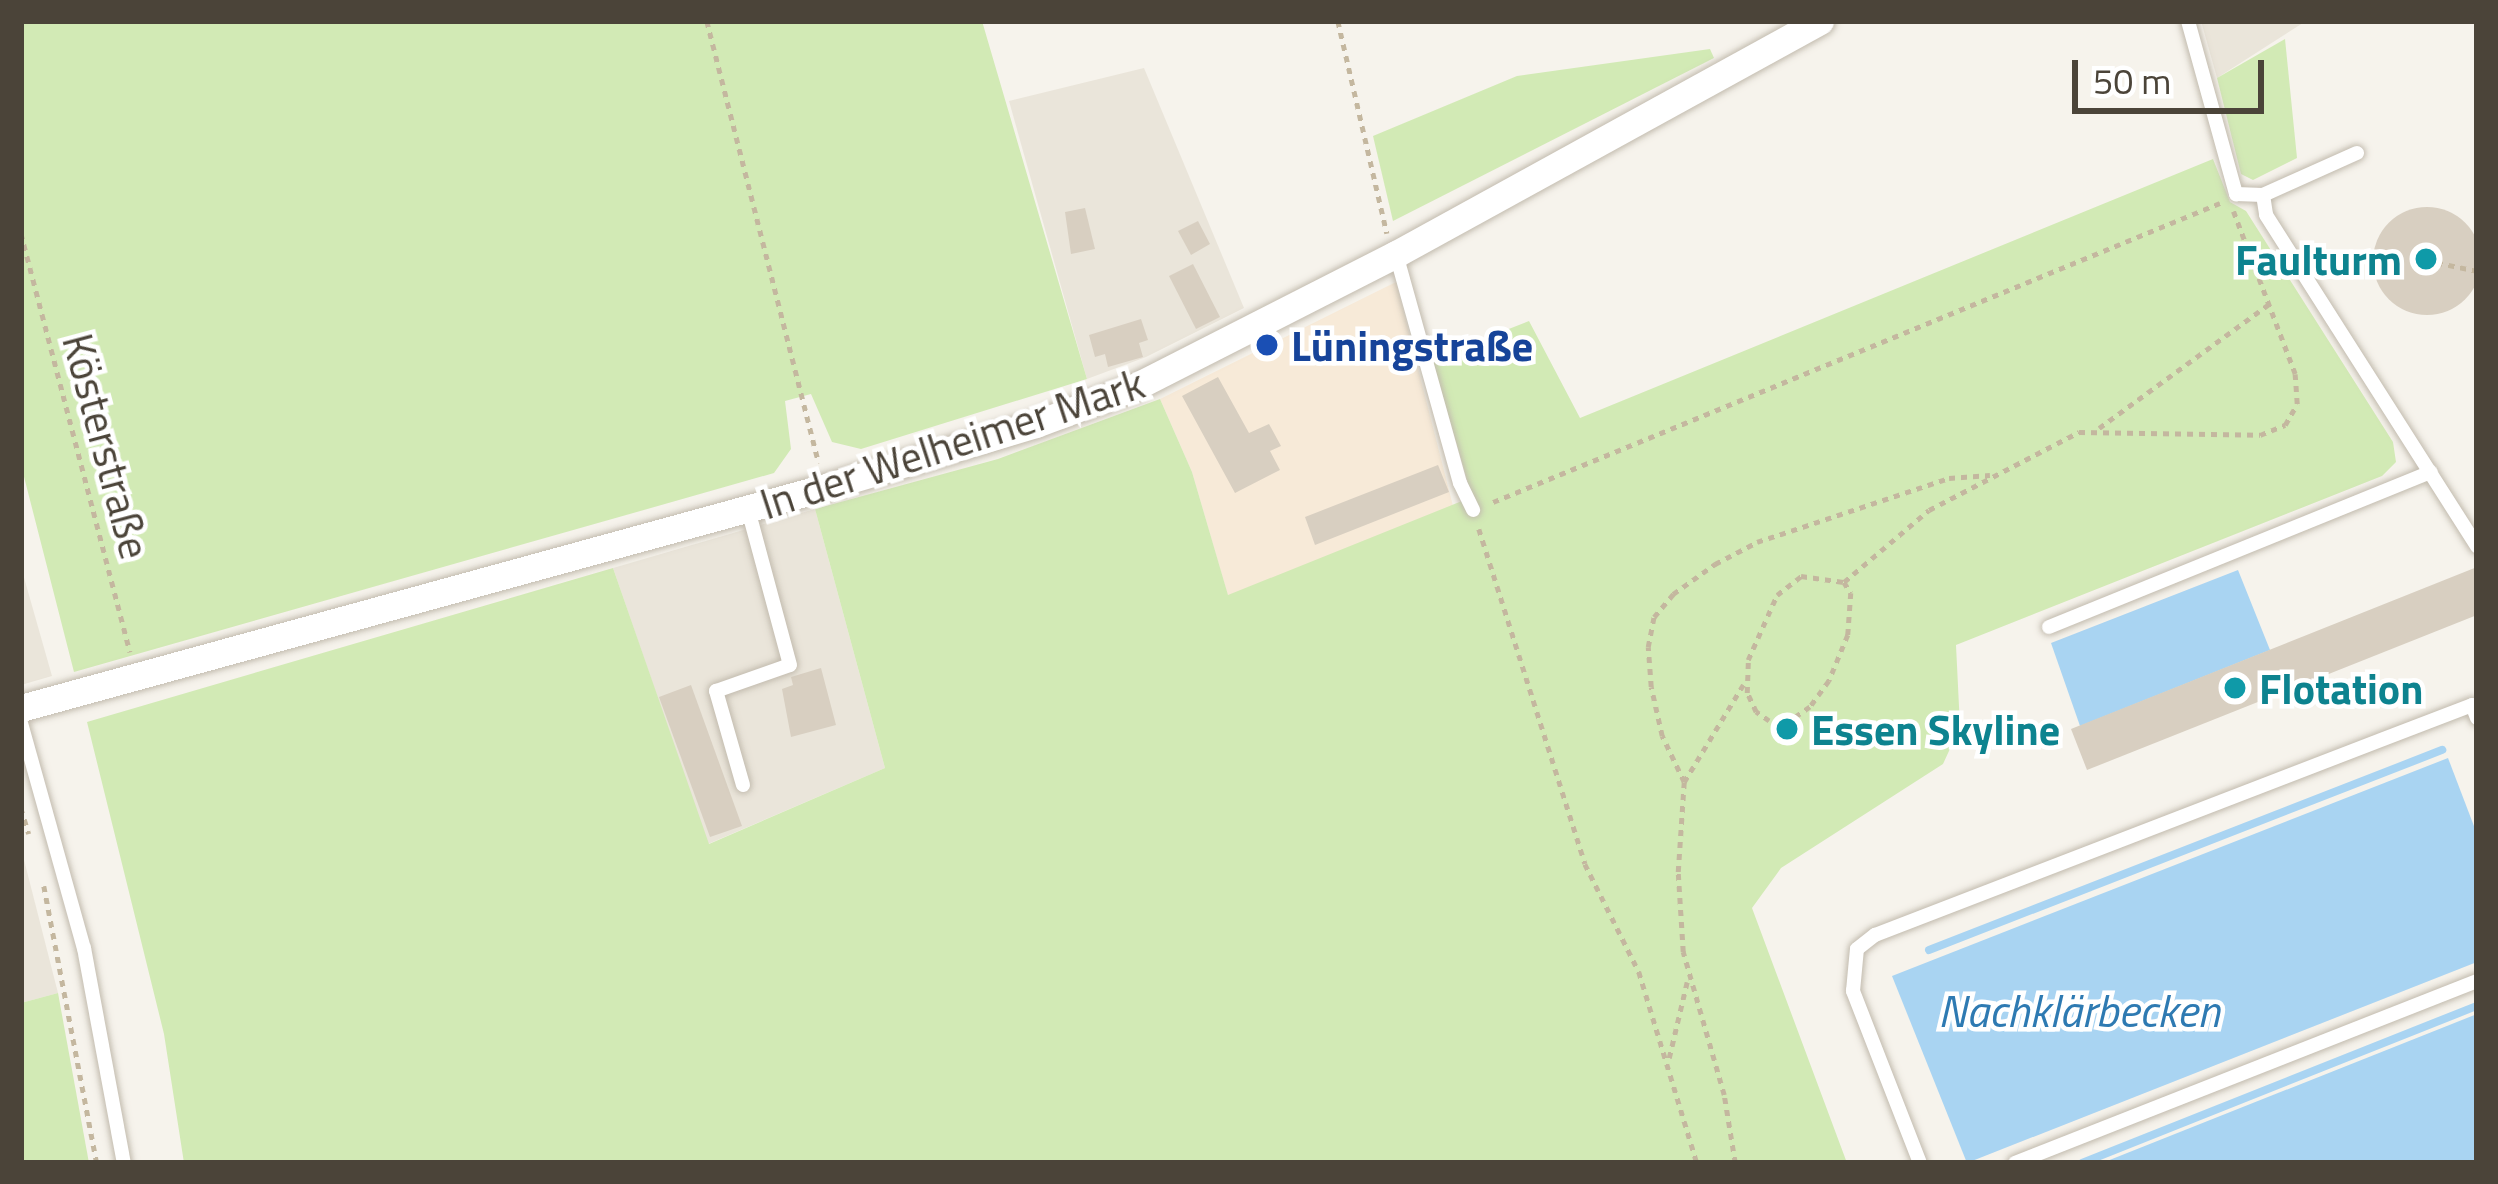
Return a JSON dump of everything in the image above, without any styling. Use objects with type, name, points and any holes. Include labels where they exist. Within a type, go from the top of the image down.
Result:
[{"type":"street","name":"In der Welheimer Mark","points":[[21,708],[748,509],[1036,424],[1135,386],[1396,254],[1820,21]]},
{"type":"lane","points":[[2188,21],[2236,194],[2263,195],[2356,153]]},
{"type":"lane","points":[[2263,195],[2266,215],[2477,547]]},
{"type":"lane","points":[[1396,254],[1460,483],[1473,510]]},
{"type":"lane","points":[[2049,627],[2431,472]]},
{"type":"lane","points":[[743,785],[716,691],[790,665],[748,509]]},
{"type":"lane","points":[[1920,1163],[1853,991],[1857,949],[1875,935],[2475,708]]},
{"type":"lane","points":[[21,723],[85,948],[124,1163]]},
{"type":"lane","points":[[2015,1163],[2477,981]]},
{"type":"path","points":[[707,21],[826,487]]},
{"type":"path","points":[[1338,21],[1382,223],[1396,254]]},
{"type":"path","points":[[1844,582],[1928,510],[2078,432],[2278,431],[2292,416],[2299,394],[2232,212],[2236,194]]},
{"type":"path","points":[[1697,1163],[1669,1058],[1639,972],[1585,864],[1473,510],[2236,194]]},
{"type":"path","name":"Kösterstraße","points":[[21,233],[137,674]]},
{"type":"path","points":[[2426,260],[2477,271]]},
{"type":"path","points":[[2096,430],[2269,304]]},
{"type":"path","points":[[1684,782],[1662,736],[1648,665],[1654,616],[1673,594],[1757,542],[1948,478],[1990,476]]},
{"type":"path","points":[[1735,1163],[1724,1095],[1687,981],[1678,872],[1684,782],[1744,684],[1766,614],[1789,582],[1812,575],[1844,582],[1851,593],[1848,635],[1829,680],[1810,707],[1793,719],[1768,721],[1756,712],[1744,684]]},
{"type":"path","points":[[21,808],[34,849]]},
{"type":"path","points":[[40,870],[97,1163]]},
{"type":"path","points":[[1669,1058],[1687,981]]},
{"type":"shaded area","points":[[2201,21],[2306,21],[2217,78]]},
{"type":"shaded area","points":[[1144,68],[1244,308],[1146,357],[1087,379],[1009,101]]},
{"type":"shaded area","points":[[1396,282],[1453,506],[1228,596],[1192,472],[1160,399]]},
{"type":"shaded area","points":[[815,509],[885,768],[708,844],[613,568]]},
{"type":"shaded area","points":[[21,567],[52,676],[21,685]]},
{"type":"shaded area","points":[[21,848],[58,993],[21,1003]]},
{"type":"green space","points":[[21,21],[982,21],[1087,379],[861,449],[832,442],[811,394],[785,401],[791,449],[774,473],[74,672],[21,465]]},
{"type":"green space","points":[[2285,39],[2297,158],[2253,180],[2241,174],[2217,78]]},
{"type":"green space","points":[[1710,49],[1714,58],[1393,221],[1373,136],[1517,76]]},
{"type":"green space","points":[[2213,159],[2230,202],[2246,211],[2393,442],[2396,462],[2382,476],[1956,645],[1960,727],[1943,764],[1781,868],[1752,908],[1847,1163],[184,1163],[164,1034],[87,722],[613,568],[709,844],[885,768],[815,509],[998,459],[1160,399],[1192,472],[1228,595],[1472,497],[1432,359],[1529,321],[1580,418]]},
{"type":"green space","points":[[58,993],[89,1163],[21,1163],[21,1003]]},
{"type":"water","points":[[2238,570],[2270,650],[2080,726],[2051,643]]},
{"type":"water","name":"Nachklärbecken","points":[[2448,758],[2477,834],[2477,962],[1967,1163],[1892,976]]},
{"type":"water","name":"Nachklärbecken","points":[[2477,1014],[2477,1163],[2102,1163]]},
{"type":"building","name":"Faulturm","points":[[2427,207],[2448,211],[2465,223],[2477,240],[2481,261],[2477,282],[2465,299],[2448,311],[2427,315],[2406,311],[2389,299],[2377,282],[2373,261],[2377,240],[2389,223],[2406,211]]},
{"type":"building","points":[[1085,208],[1095,249],[1071,254],[1065,212]]},
{"type":"building","points":[[1198,221],[1210,244],[1191,255],[1178,231]]},
{"type":"building","points":[[1193,264],[1220,317],[1196,329],[1169,276]]},
{"type":"building","points":[[1141,319],[1148,340],[1139,343],[1143,357],[1108,367],[1105,354],[1095,357],[1089,335]]},
{"type":"building","points":[[1218,377],[1249,433],[1269,424],[1281,446],[1270,451],[1280,470],[1235,493],[1182,396]]},
{"type":"building","points":[[1438,465],[1449,492],[1315,545],[1305,517]]},
{"type":"building","name":"Flotation","points":[[2477,567],[2477,615],[2087,770],[2071,729]]},
{"type":"building","points":[[821,668],[836,725],[791,737],[782,689],[793,685],[791,677]]},
{"type":"building","points":[[691,685],[742,826],[710,837],[659,697]]},
{"type":"waterway","points":[[1929,950],[2442,750]]},
{"type":"waterway","points":[[2082,1163],[2477,1006]]},
{"type":"place","name":"Faulturm","points":[[2426,259]]},
{"type":"place","name":"Lüningstraße","points":[[1267,345]]},
{"type":"place","name":"Flotation","points":[[2235,688]]},
{"type":"place","name":"Essen Skyline","points":[[1787,729]]}]
